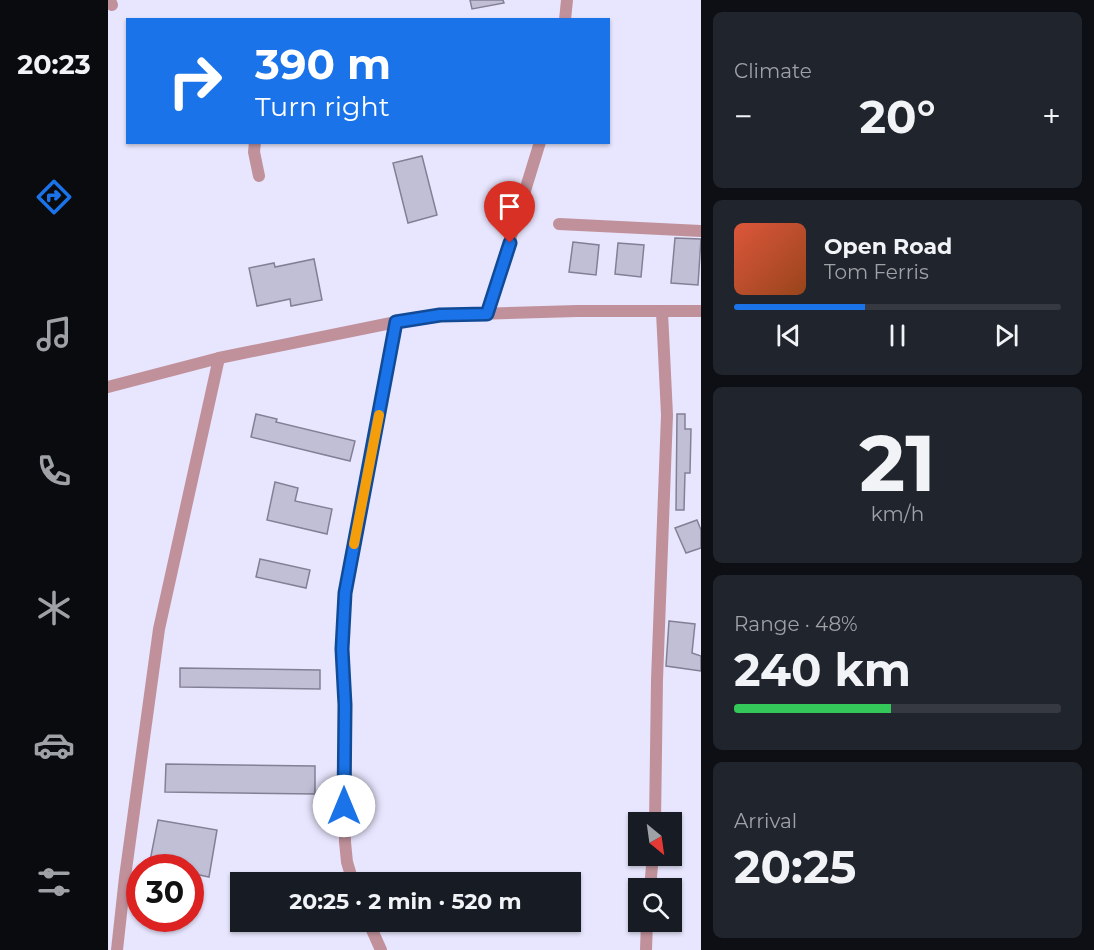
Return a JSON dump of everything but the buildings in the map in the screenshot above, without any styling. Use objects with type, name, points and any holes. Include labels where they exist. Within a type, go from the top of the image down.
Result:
[{"type":"street","points":[[565,18],[567,0]]},
{"type":"street","points":[[255,144],[254,152],[259,176]]},
{"type":"street","points":[[487,314],[539,144]]},
{"type":"street","points":[[559,224],[701,231]]},
{"type":"street","points":[[108,387],[219,358],[440,315],[577,311],[701,311]]},
{"type":"street","points":[[655,812],[657,680],[668,415],[662,312]]},
{"type":"street","points":[[350,872],[345,851],[345,705],[342,649],[344,603],[396,322]]},
{"type":"street","points":[[117,950],[159,628],[219,358]]},
{"type":"street","points":[[374,932],[381,950]]},
{"type":"street","points":[[646,950],[647,932]]},
{"type":"slow traffic","points":[[354,544],[379,415]]},
{"type":"route","points":[[344,806],[345,705],[342,649],[345,593],[396,322],[440,315],[487,314],[510,243]]}]
